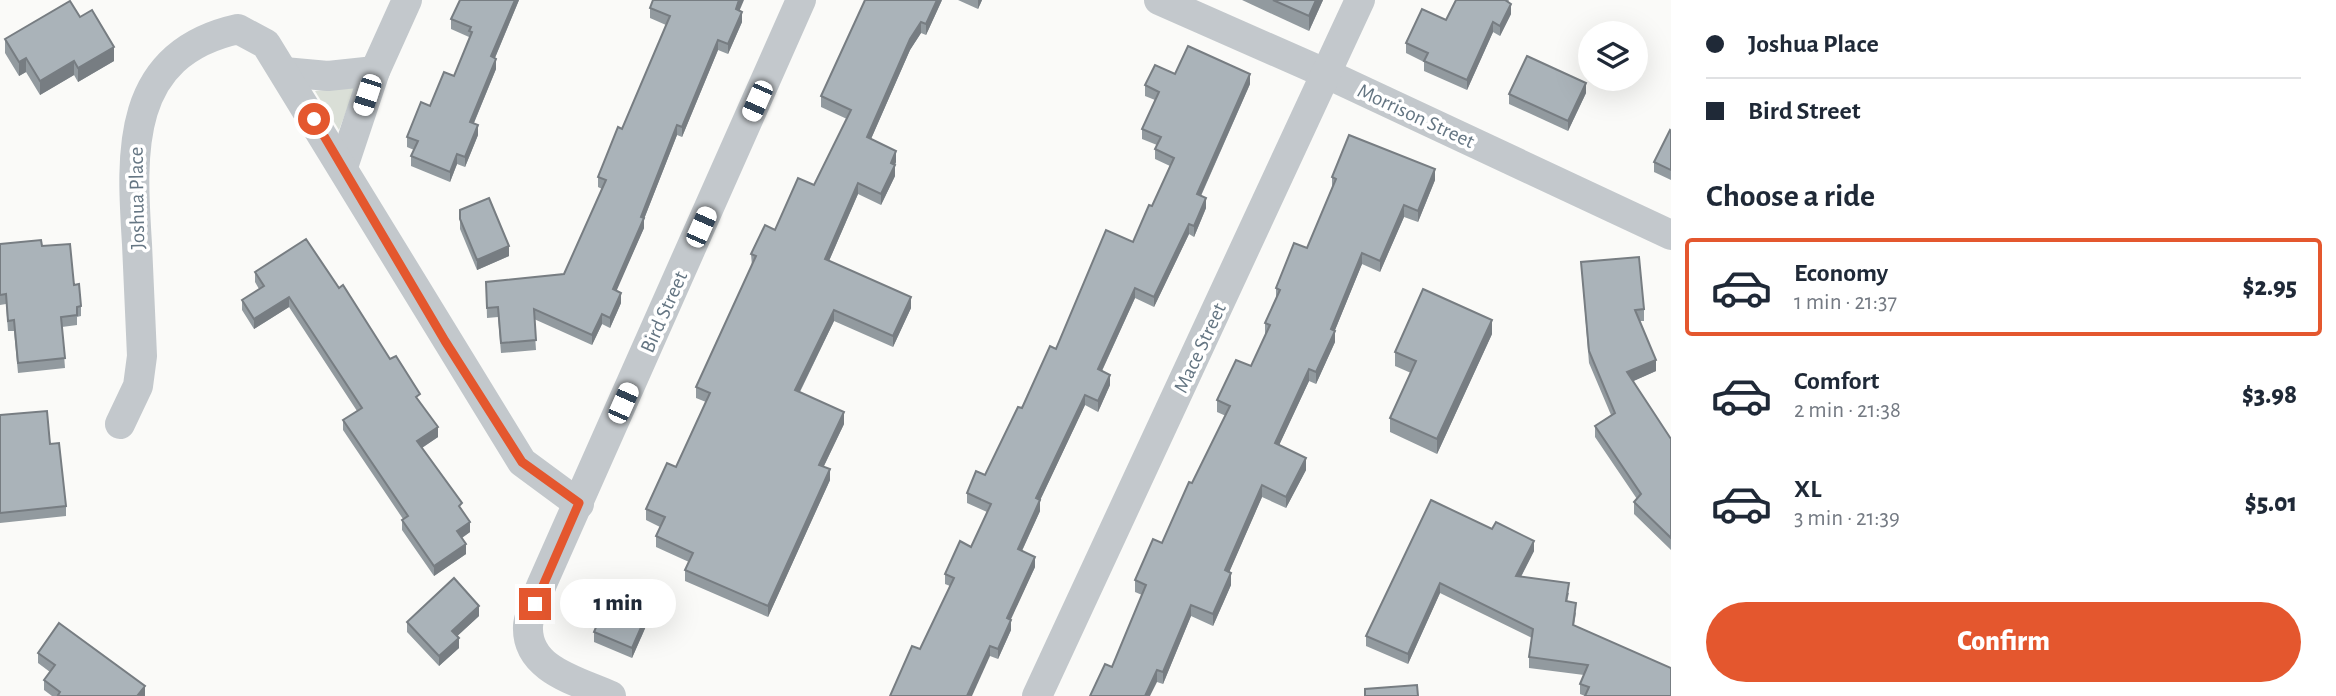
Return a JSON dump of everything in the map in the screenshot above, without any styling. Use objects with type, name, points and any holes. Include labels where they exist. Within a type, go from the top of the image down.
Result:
[{"type":"street","points":[[343,167],[375,71],[407,0]]},
{"type":"street","name":"Bird Street","points":[[611,696],[544,665],[530,647],[528,624],[542,584],[801,0]]},
{"type":"street","name":"Morrison Street","points":[[1159,0],[1327,74],[1671,236]]},
{"type":"street","name":"Mace Street","points":[[1037,696],[1360,0]]},
{"type":"street","name":"Joshua Place","points":[[120,424],[138,386],[142,356],[132,171],[138,121],[160,78],[181,54],[214,34],[238,29],[266,44],[343,167],[445,341],[522,462],[579,503]]},
{"type":"street","points":[[284,72],[328,76],[375,71]]},
{"type":"shaded area","points":[[356,86],[339,130],[315,91]]},
{"type":"building","points":[[460,0],[515,0],[491,56],[496,59],[470,122],[478,125],[465,157],[457,154],[450,172],[411,156],[418,141],[407,137],[421,102],[430,106],[444,72],[454,76],[472,32],[469,31],[471,27],[451,19]]},
{"type":"building","points":[[653,0],[739,0],[736,9],[742,12],[728,44],[718,40],[682,127],[677,125],[641,217],[644,218],[613,289],[621,293],[610,318],[602,314],[592,335],[534,309],[536,340],[501,343],[498,307],[487,308],[486,282],[564,274],[606,180],[598,177],[618,127],[622,129],[670,16],[650,8]]},
{"type":"building","points":[[865,0],[937,0],[926,24],[921,22],[910,39],[867,137],[896,151],[891,163],[895,165],[881,194],[858,183],[825,259],[911,297],[893,336],[834,310],[795,390],[844,412],[819,465],[830,469],[768,606],[685,570],[693,553],[656,536],[665,517],[646,509],[667,463],[676,467],[710,393],[696,387],[756,256],[751,254],[765,225],[775,230],[798,178],[814,185],[851,110],[821,96]]},
{"type":"building","points":[[1273,0],[1316,0],[1309,16]]},
{"type":"building","points":[[1456,0],[1505,0],[1511,4],[1500,26],[1493,22],[1467,80],[1424,61],[1428,53],[1406,43],[1422,9],[1446,20]]},
{"type":"building","points":[[70,1],[80,17],[92,10],[114,47],[78,68],[74,61],[40,81],[26,58],[19,62],[5,39]]},
{"type":"building","points":[[1188,46],[1250,74],[1197,194],[1206,198],[1194,226],[1189,224],[1154,297],[1135,288],[1098,369],[1110,375],[1098,401],[1085,395],[1036,498],[1040,500],[1018,549],[1035,557],[1007,618],[1011,620],[998,649],[990,646],[967,696],[890,696],[912,646],[920,649],[954,578],[945,574],[960,541],[971,547],[991,504],[967,493],[976,471],[985,475],[1018,407],[1022,408],[1050,346],[1056,349],[1106,230],[1133,242],[1149,205],[1152,206],[1174,158],[1155,149],[1161,137],[1142,129],[1159,92],[1145,85],[1155,65],[1175,74]]},
{"type":"building","points":[[1527,56],[1578,79],[1578,91],[1582,91],[1568,121],[1509,94]]},
{"type":"building","points":[[1671,131],[1671,170],[1654,162]]},
{"type":"building","points":[[1349,135],[1435,169],[1418,211],[1404,205],[1380,261],[1362,253],[1331,329],[1335,331],[1316,372],[1309,369],[1275,443],[1306,458],[1286,497],[1262,485],[1225,570],[1231,573],[1213,614],[1191,605],[1163,672],[1157,670],[1145,696],[1090,696],[1105,664],[1112,667],[1146,585],[1135,580],[1153,539],[1162,543],[1189,482],[1192,483],[1230,406],[1217,400],[1236,360],[1251,366],[1270,325],[1265,323],[1280,290],[1276,288],[1294,243],[1307,248],[1336,179],[1332,177]]},
{"type":"building","points":[[489,198],[509,246],[477,260],[460,219],[460,210]]},
{"type":"building","points":[[306,239],[339,288],[343,285],[390,359],[396,356],[420,394],[416,397],[438,427],[417,441],[462,503],[459,506],[470,522],[457,531],[466,544],[434,566],[402,520],[408,516],[343,420],[362,408],[289,297],[254,319],[242,300],[264,286],[255,272]]},
{"type":"building","points":[[41,240],[42,246],[70,244],[74,285],[79,284],[81,306],[77,307],[77,315],[61,317],[65,358],[18,363],[14,320],[8,321],[6,294],[0,295],[0,244]]},
{"type":"building","points":[[1639,257],[1644,309],[1635,310],[1656,360],[1627,372],[1671,439],[1671,538],[1634,502],[1641,494],[1595,426],[1615,413],[1589,351],[1581,262]]},
{"type":"building","points":[[1423,289],[1492,320],[1437,439],[1390,418],[1416,361],[1395,352]]},
{"type":"building","points":[[47,411],[50,444],[59,443],[66,506],[0,513],[0,415]]},
{"type":"building","points":[[1431,500],[1492,529],[1496,522],[1534,541],[1516,576],[1569,583],[1566,601],[1576,603],[1573,625],[1671,668],[1671,696],[1585,696],[1589,687],[1580,684],[1588,665],[1529,657],[1533,629],[1440,583],[1408,654],[1366,636]]},
{"type":"building","points":[[454,578],[479,606],[452,631],[459,638],[439,656],[407,622]]},
{"type":"building","points":[[611,591],[650,607],[632,648],[594,632]]},
{"type":"building","points":[[59,623],[145,686],[137,696],[58,695],[60,692],[44,680],[55,665],[38,653]]},
{"type":"building","points":[[1417,685],[1418,696],[1365,696],[1365,689]]},
{"type":"route","points":[[314,119],[445,341],[522,462],[579,503],[535,604]]}]
